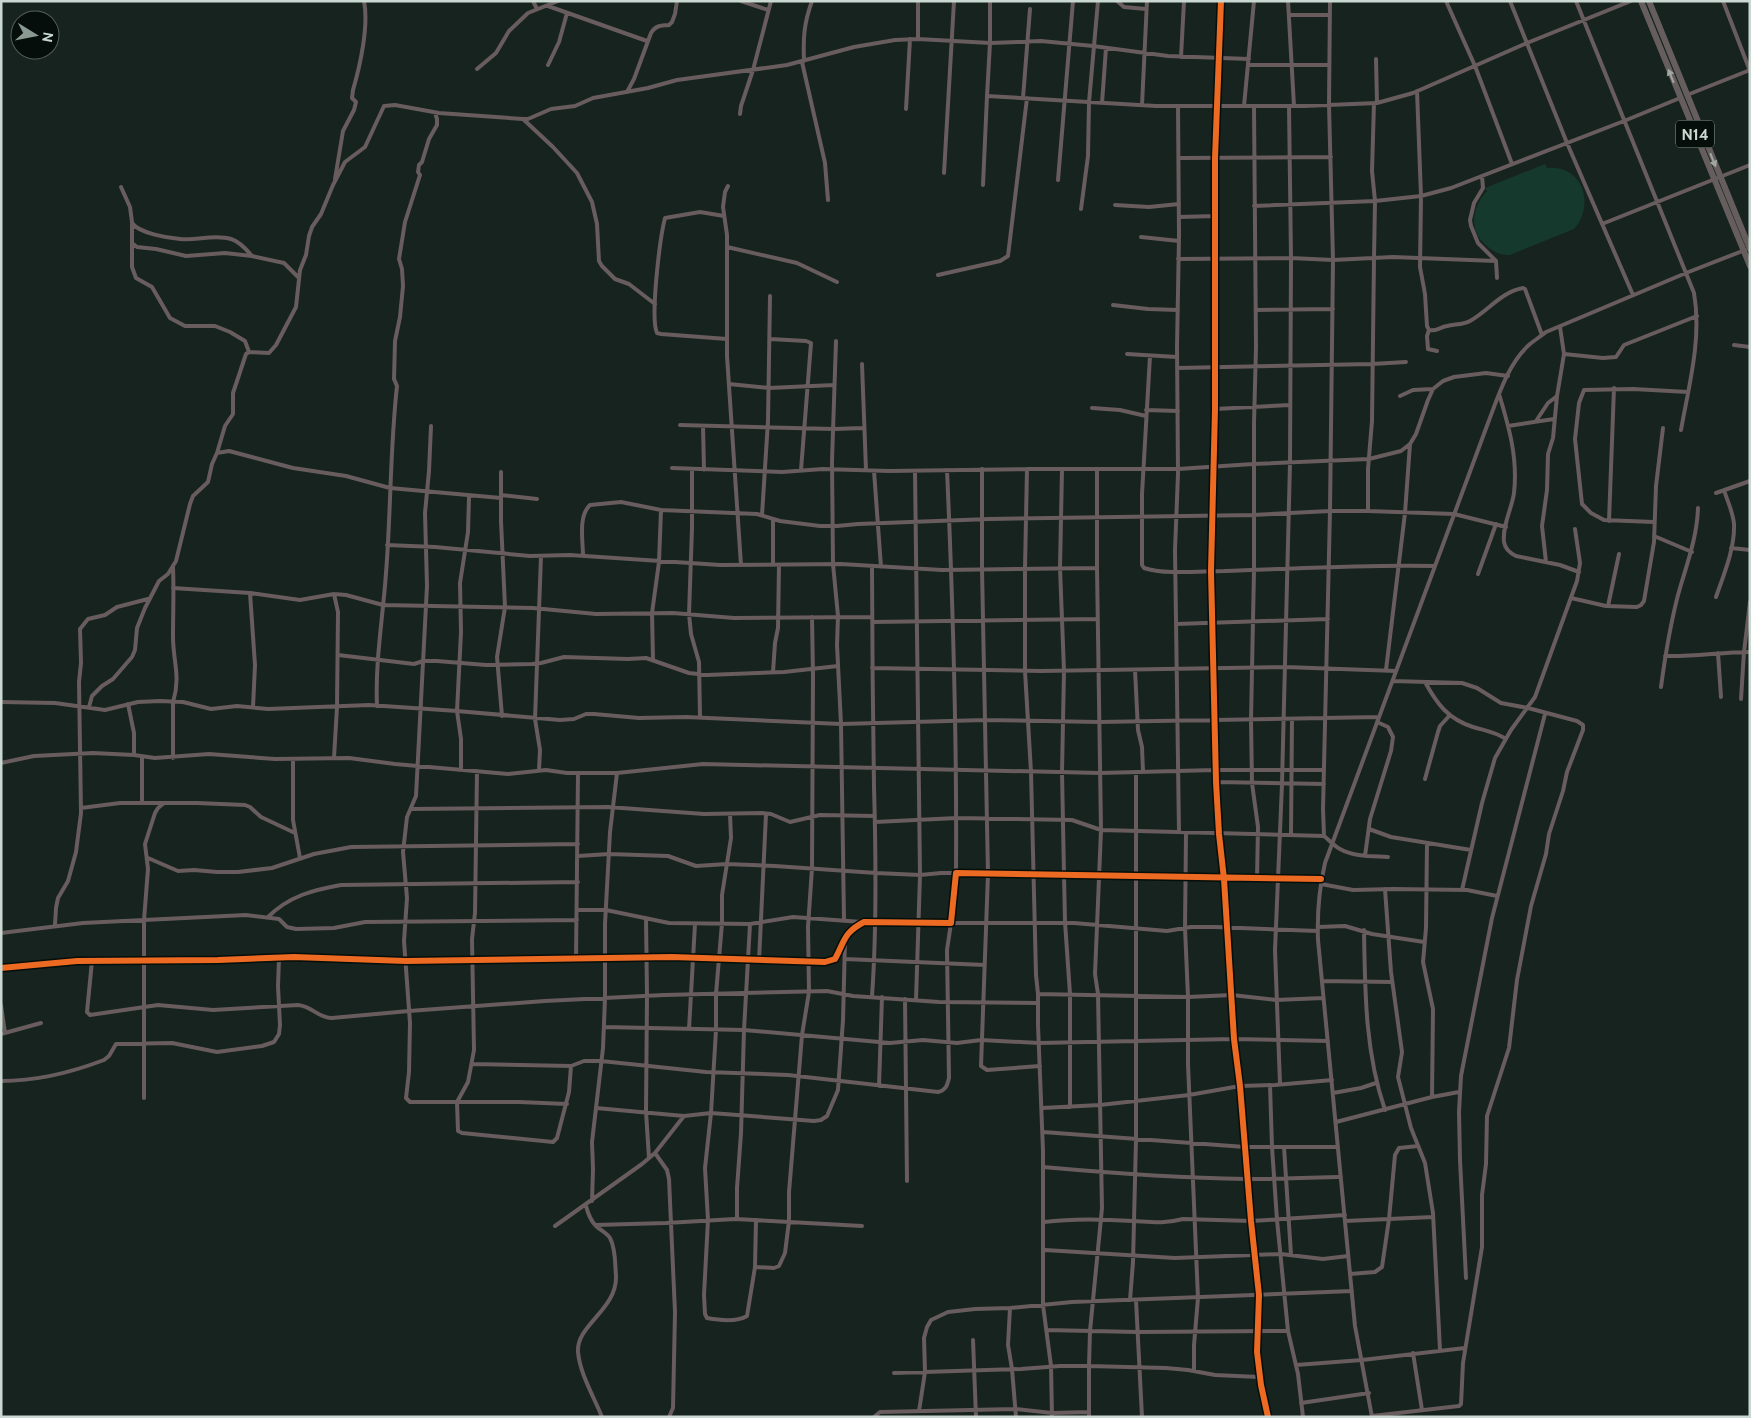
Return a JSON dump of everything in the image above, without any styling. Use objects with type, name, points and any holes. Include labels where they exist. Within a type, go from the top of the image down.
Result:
[{"type":"main road","name":"N14","points":[[1641,1],[1684,96]]},
{"type":"main road","name":"N14","points":[[1649,1],[1684,96],[1748,249],[1750,266]]},
{"type":"street","points":[[334,181],[343,130],[354,110],[356,102],[352,98],[352,90],[364,39],[364,1]]},
{"type":"street","points":[[533,1],[536,9]]},
{"type":"street","points":[[476,69],[496,53],[514,25],[528,13],[558,1]]},
{"type":"street","points":[[627,92],[654,28],[669,25],[672,22],[677,1]]},
{"type":"street","points":[[741,1],[768,10]]},
{"type":"street","points":[[740,114],[771,1]]},
{"type":"street","points":[[812,1],[804,29],[803,62],[824,163],[828,200]]},
{"type":"street","points":[[918,1],[918,39]]},
{"type":"street","points":[[944,173],[954,1]]},
{"type":"street","points":[[983,186],[990,43],[990,1]]},
{"type":"street","points":[[1058,180],[1073,1]]},
{"type":"street","points":[[1081,209],[1088,156],[1089,102],[1098,1]]},
{"type":"street","points":[[1117,1],[1124,7],[1146,9]]},
{"type":"street","points":[[1142,105],[1147,1]]},
{"type":"street","points":[[1181,57],[1184,1]]},
{"type":"street","points":[[1221,1],[1215,158],[1214,515],[1211,571],[1215,770],[1218,834],[1224,879],[1234,1039],[1259,1295],[1257,1332],[1259,1377],[1268,1417]]},
{"type":"street","points":[[1244,106],[1254,1]]},
{"type":"street","points":[[1288,1],[1294,106]]},
{"type":"street","points":[[1324,836],[1333,309],[1329,105],[1330,1]]},
{"type":"street","points":[[1446,1],[1475,66],[1512,164]]},
{"type":"street","points":[[1510,1],[1567,142],[1633,295]]},
{"type":"street","points":[[1576,1],[1694,292],[1697,316],[1695,357],[1682,430]]},
{"type":"street","points":[[987,96],[1178,106],[1294,106],[1376,103],[1416,91],[1631,1]]},
{"type":"street","points":[[1254,206],[1374,201],[1421,196],[1451,188],[1750,70],[1723,1]]},
{"type":"street","points":[[548,6],[647,41]]},
{"type":"street","points":[[938,275],[1000,261],[1008,256],[1025,98],[1026,42],[1030,9]]},
{"type":"street","points":[[548,65],[562,34],[568,13]]},
{"type":"street","points":[[1289,15],[1330,15]]},
{"type":"street","points":[[906,109],[910,39]]},
{"type":"street","points":[[249,352],[266,354],[272,351],[296,307],[300,286],[300,270],[306,255],[308,236],[312,227],[321,214],[334,181],[345,162],[364,147],[384,106],[395,105],[435,113],[528,119],[544,111],[575,106],[593,98],[677,80],[803,62],[854,47],[910,39],[990,43],[1041,41],[1181,57],[1249,59]]},
{"type":"street","points":[[1102,103],[1106,48]]},
{"type":"street","points":[[1368,512],[1372,421],[1374,201],[1372,171],[1376,103],[1376,59]]},
{"type":"street","points":[[1249,65],[1329,65]]},
{"type":"street","points":[[1416,91],[1421,196],[1420,274],[1425,294],[1427,326],[1429,330],[1427,336],[1428,349],[1437,351]]},
{"type":"street","points":[[1178,106],[1178,469],[1175,515],[1178,832]]},
{"type":"street","points":[[1254,106],[1256,367],[1253,464],[1254,570],[1251,720],[1252,783],[1258,834],[1257,879]]},
{"type":"street","points":[[1280,1084],[1275,957],[1282,784],[1290,463],[1291,258],[1289,106]]},
{"type":"street","points":[[377,706],[377,660],[383,605],[397,386],[394,379],[395,341],[403,286],[402,269],[399,259],[405,222],[420,175],[418,172],[419,165],[422,162],[429,139],[437,125],[435,113]]},
{"type":"street","points":[[523,119],[553,147],[576,173],[592,202],[597,224],[599,261],[602,266],[615,279],[629,284],[655,304]]},
{"type":"street","points":[[1179,158],[1331,157]]},
{"type":"street","points":[[1602,224],[1750,165]]},
{"type":"street","points":[[1482,176],[1483,188],[1474,203],[1470,226],[1478,243],[1496,261],[1498,278]]},
{"type":"street","points":[[728,186],[723,199],[727,247],[727,340],[741,566]]},
{"type":"street","points":[[121,187],[130,207],[132,267],[136,278],[152,287],[170,318],[185,326],[215,326],[230,332],[245,341],[249,352]]},
{"type":"street","points":[[1115,205],[1149,207],[1179,204]]},
{"type":"street","points":[[724,216],[700,212],[665,218],[655,304],[655,327],[657,333],[727,340]]},
{"type":"street","points":[[1179,217],[1215,216]]},
{"type":"street","points":[[132,222],[136,228],[143,231],[180,239],[218,237],[232,239],[252,256]]},
{"type":"street","points":[[1141,237],[1179,241]]},
{"type":"street","points":[[132,243],[137,247],[186,256],[225,253],[252,256],[284,264],[299,278]]},
{"type":"street","points":[[727,247],[797,263],[837,282]]},
{"type":"street","points":[[1393,681],[1470,685],[1501,703],[1528,708],[1577,722],[1583,725],[1583,730],[1567,772],[1531,906],[1517,980],[1509,1048],[1487,1116],[1486,1164],[1482,1194],[1482,1247],[1465,1348],[1461,1404],[1459,1406],[1372,1416],[1355,1326],[1318,929],[1317,910],[1321,882],[1333,844],[1377,722],[1499,394],[1516,361],[1529,345],[1560,326],[1748,249]]},
{"type":"street","points":[[1178,259],[1291,258],[1333,260],[1420,258],[1496,261]]},
{"type":"street","points":[[1429,330],[1433,331],[1442,327],[1470,321],[1500,298],[1523,288],[1542,336]]},
{"type":"street","points":[[762,515],[768,428],[770,296]]},
{"type":"street","points":[[1113,305],[1178,310]]},
{"type":"street","points":[[1256,310],[1333,309]]},
{"type":"street","points":[[1564,354],[1603,358],[1616,357],[1624,345],[1697,316]]},
{"type":"street","points":[[1546,562],[1542,526],[1547,490],[1548,454],[1553,438],[1564,354],[1560,326]]},
{"type":"street","points":[[770,339],[806,341],[811,343],[801,470]]},
{"type":"street","points":[[836,341],[832,469],[833,564],[838,616],[837,645],[842,724],[844,920]]},
{"type":"street","points":[[1734,345],[1750,347]]},
{"type":"street","points":[[173,758],[173,702],[176,693],[177,672],[173,638],[173,567],[190,504],[194,496],[208,482],[225,426],[233,414],[233,393],[246,354],[249,352]]},
{"type":"street","points":[[1127,354],[1177,357]]},
{"type":"street","points":[[1150,356],[1142,494],[1142,565],[1144,568],[1175,571],[1211,571],[1329,566],[1435,566]]},
{"type":"street","points":[[1177,368],[1406,362]]},
{"type":"street","points":[[862,364],[866,470]]},
{"type":"street","points":[[672,468],[766,471],[832,469],[915,471],[1178,469],[1369,460],[1401,451],[1410,444],[1416,434],[1433,390],[1442,381],[1454,377],[1486,373],[1508,376]]},
{"type":"street","points":[[729,384],[769,388],[834,385]]},
{"type":"street","points":[[1654,522],[1634,520],[1609,521],[1591,513],[1582,504],[1575,439],[1582,392],[1584,390],[1614,388],[1688,392]]},
{"type":"street","points":[[1609,521],[1614,388]]},
{"type":"street","points":[[1400,396],[1413,390],[1433,390]]},
{"type":"street","points":[[1499,394],[1508,426],[1515,465],[1514,492],[1504,543],[1510,553],[1579,572]]},
{"type":"street","points":[[1536,421],[1548,403],[1557,396]]},
{"type":"street","points":[[1215,409],[1290,405]]},
{"type":"street","points":[[1092,408],[1146,416]]},
{"type":"street","points":[[1146,410],[1178,411]]},
{"type":"street","points":[[1508,426],[1554,419]]},
{"type":"street","points":[[680,425],[768,428],[863,428]]},
{"type":"street","points":[[431,426],[425,513],[426,606],[416,766],[416,796],[407,817],[404,846],[410,1052],[406,1098],[410,1102],[566,1104]]},
{"type":"street","points":[[703,426],[704,470]]},
{"type":"street","points":[[1571,598],[1608,606],[1637,607],[1644,601],[1654,536],[1656,486],[1663,428]]},
{"type":"street","points":[[1386,670],[1405,512],[1410,444]]},
{"type":"street","points":[[217,453],[230,451],[294,468],[346,476],[390,488],[469,497],[538,498]]},
{"type":"street","points":[[692,469],[693,512],[689,614],[691,634],[698,656],[700,717]]},
{"type":"street","points":[[982,469],[988,874],[981,1066],[984,1069],[1040,1066]]},
{"type":"street","points":[[1027,469],[1025,671],[1031,772],[1037,1003],[1043,1132],[1044,1306],[1051,1366],[1052,1415]]},
{"type":"street","points":[[1062,469],[1060,518],[1064,671],[1062,772],[1065,922],[1070,994],[1070,1107]]},
{"type":"street","points":[[874,1417],[880,1412],[976,1409],[1015,1409],[1052,1415],[1089,1415],[1088,1366],[1099,1254],[1102,1173],[1096,974],[1101,830],[1097,568],[1098,469]]},
{"type":"street","points":[[472,1064],[571,1066],[584,1061],[601,1061],[713,1072],[799,1077],[938,1092],[944,1091],[948,1078],[947,964],[948,938],[956,873],[957,818],[956,669],[947,470]]},
{"type":"street","points":[[874,471],[881,567]]},
{"type":"street","points":[[915,471],[920,875],[916,1000]]},
{"type":"street","points":[[501,472],[504,619],[497,664],[502,716]]},
{"type":"street","points":[[1716,493],[1750,481]]},
{"type":"street","points":[[1716,597],[1731,548],[1734,524],[1724,490]]},
{"type":"street","points":[[461,770],[461,740],[457,711],[461,632],[459,606],[460,583],[468,532],[469,497]]},
{"type":"street","points":[[583,556],[585,512],[590,505],[621,502],[661,510],[762,515],[773,519],[820,526],[982,519],[1253,515],[1330,511],[1454,514],[1506,527]]},
{"type":"street","points":[[1661,687],[1665,656],[1678,596],[1696,534],[1698,508]]},
{"type":"street","points":[[653,659],[652,613],[659,562],[661,510]]},
{"type":"street","points":[[773,519],[773,565]]},
{"type":"street","points":[[1478,574],[1496,524]]},
{"type":"street","points":[[1462,890],[1490,770],[1499,749],[1528,708],[1539,688],[1550,653],[1578,581],[1580,563],[1575,529]]},
{"type":"street","points":[[1654,536],[1692,552]]},
{"type":"street","points":[[387,546],[426,547],[502,554],[583,556],[741,566],[833,564],[917,570],[1097,568]]},
{"type":"street","points":[[1731,548],[1750,550]]},
{"type":"street","points":[[1608,606],[1619,554]]},
{"type":"street","points":[[539,770],[540,745],[535,719],[541,556]]},
{"type":"street","points":[[773,672],[778,617],[779,565]]},
{"type":"street","points":[[872,566],[876,873],[872,996]]},
{"type":"street","points":[[89,707],[92,696],[113,679],[132,657],[140,619],[159,581],[173,567]]},
{"type":"street","points":[[174,588],[250,593],[300,600],[334,594],[383,605],[538,608],[596,614],[689,614],[734,618],[838,616],[872,620],[918,621],[1098,619]]},
{"type":"street","points":[[250,593],[255,665],[253,707]]},
{"type":"street","points":[[334,594],[338,612],[338,707],[334,758]]},
{"type":"street","points":[[55,925],[58,898],[68,881],[76,852],[80,808],[80,629],[88,619],[104,615],[117,607],[150,598]]},
{"type":"street","points":[[1741,700],[1750,602]]},
{"type":"street","points":[[754,1267],[774,1268],[779,1266],[785,1253],[789,1221],[789,1192],[802,1035],[809,992],[813,767],[812,617]]},
{"type":"street","points":[[1176,624],[1328,619]]},
{"type":"street","points":[[1665,656],[1698,657],[1718,653],[1750,652]]},
{"type":"street","points":[[1718,653],[1721,697]]},
{"type":"street","points":[[338,655],[414,664],[423,661],[538,664],[564,657],[653,659],[700,675],[773,672],[838,666]]},
{"type":"street","points":[[872,668],[1098,671],[1327,667],[1396,671]]},
{"type":"street","points":[[1134,670],[1137,722],[1142,747],[1143,772]]},
{"type":"street","points":[[1425,682],[1441,708],[1450,715],[1474,727],[1490,730],[1506,739]]},
{"type":"street","points":[[1,702],[55,703],[105,710],[148,701],[173,702],[211,709],[237,706],[268,709],[377,706],[560,720],[574,719],[586,714],[639,718],[700,717],[842,724],[956,720],[1137,722],[1379,717]]},
{"type":"street","points":[[128,704],[134,733],[134,755]]},
{"type":"street","points":[[1466,1278],[1460,1160],[1459,1092],[1478,985],[1498,896],[1544,714]]},
{"type":"street","points":[[1425,779],[1440,726],[1450,715]]},
{"type":"street","points":[[1291,834],[1293,784],[1292,719]]},
{"type":"street","points":[[1365,856],[1373,805],[1391,751],[1393,737],[1388,727],[1377,722]]},
{"type":"street","points":[[1,763],[34,756],[80,753],[173,758],[209,754],[275,759],[349,758],[508,774],[539,770],[578,773],[618,773],[703,764],[1100,773],[1324,770]]},
{"type":"street","points":[[142,756],[142,803]]},
{"type":"street","points":[[293,759],[292,796],[295,834],[300,858]]},
{"type":"street","points":[[477,771],[475,921],[472,939],[475,1033],[468,1082],[457,1102],[458,1131],[462,1133],[553,1142],[557,1138],[569,1092],[571,1066]]},
{"type":"street","points":[[1130,1300],[1136,1138],[1136,772]]},
{"type":"street","points":[[576,959],[578,773]]},
{"type":"street","points":[[592,1201],[594,1169],[592,1142],[604,1027],[609,854],[618,773]]},
{"type":"street","points":[[1216,782],[1324,784]]},
{"type":"street","points":[[80,808],[120,803],[245,805],[261,817],[295,834]]},
{"type":"street","points":[[144,1098],[144,920],[148,858],[145,844],[155,813],[164,803]]},
{"type":"street","points":[[412,809],[613,807],[730,814],[766,814],[790,822],[800,821],[812,816],[875,816]]},
{"type":"street","points":[[730,814],[731,838],[722,895],[722,923],[716,994],[716,1030],[706,1168],[708,1220],[704,1295],[707,1318],[730,1319],[747,1316],[754,1267],[756,1220]]},
{"type":"street","points":[[759,960],[766,814]]},
{"type":"street","points":[[875,822],[957,818],[1072,820],[1101,830],[1324,836],[1340,850],[1359,856],[1388,857]]},
{"type":"street","points":[[1369,829],[1391,838],[1471,850]]},
{"type":"street","points":[[1186,833],[1187,1040],[1198,1298],[1194,1371]]},
{"type":"street","points":[[148,858],[178,871],[260,871],[329,850],[351,848],[578,844]]},
{"type":"street","points":[[1427,844],[1422,962],[1433,1009],[1432,1097]]},
{"type":"street","points":[[578,856],[609,854],[668,856],[696,866],[727,864],[763,865],[920,875],[956,873],[1279,879],[1321,882],[1353,890],[1462,890],[1498,896]]},
{"type":"street","points":[[268,917],[289,900],[314,890],[341,885],[578,882]]},
{"type":"street","points":[[1385,889],[1392,982],[1402,1052],[1398,1074],[1411,1128],[1425,1163],[1433,1217],[1440,1350]]},
{"type":"street","points":[[577,910],[606,910],[669,923],[694,924],[750,924],[793,917],[809,917],[864,922],[987,924],[1065,922],[1167,931],[1185,928],[1318,929],[1345,926],[1364,930],[1372,934],[1424,942]]},
{"type":"street","points":[[1,933],[55,925],[246,915],[280,919],[287,927],[296,929],[334,928],[365,922],[577,920]]},
{"type":"street","points":[[646,918],[646,1112],[649,1158]]},
{"type":"street","points":[[1,968],[32,964],[279,959],[294,957],[473,961],[646,957],[825,962],[834,959],[845,936],[853,928],[864,922]]},
{"type":"street","points":[[689,1029],[694,924]]},
{"type":"street","points":[[737,1219],[750,924]]},
{"type":"street","points":[[1364,930],[1369,1041],[1376,1083],[1385,1110]]},
{"type":"street","points":[[596,1108],[684,1116],[711,1113],[814,1122],[822,1120],[827,1116],[837,1093],[839,1082],[845,936]]},
{"type":"street","points":[[1,1081],[27,1081],[66,1074],[104,1060],[109,1056],[116,1044],[120,1043],[172,1043],[217,1052],[262,1046],[274,1042],[280,1025],[279,959]]},
{"type":"street","points":[[845,959],[985,965]]},
{"type":"street","points":[[92,962],[87,1014],[90,1015],[166,1005],[213,1010],[305,1006],[321,1016],[332,1018],[473,1006],[605,998],[834,991],[844,994],[946,1002],[1037,1003]]},
{"type":"street","points":[[1322,981],[1392,982]]},
{"type":"street","points":[[1038,994],[1232,996],[1276,1000],[1323,998]]},
{"type":"street","points":[[878,1086],[882,997]]},
{"type":"street","points":[[905,999],[907,1182]]},
{"type":"street","points":[[1,1005],[3,1034],[41,1023]]},
{"type":"street","points":[[604,1027],[744,1030],[880,1042],[923,1040],[957,1043],[981,1040],[1039,1043],[1234,1039],[1328,1041]]},
{"type":"street","points":[[1042,1108],[1100,1105],[1189,1095],[1240,1086],[1332,1080]]},
{"type":"street","points":[[1333,1093],[1376,1083]]},
{"type":"street","points":[[1270,1085],[1277,1220],[1288,1330],[1296,1365],[1302,1417]]},
{"type":"street","points":[[1336,1122],[1432,1097],[1459,1092]]},
{"type":"street","points":[[555,1226],[586,1206],[655,1153],[684,1116]]},
{"type":"street","points":[[1043,1132],[1245,1147],[1338,1147]]},
{"type":"street","points":[[1350,1274],[1374,1272],[1382,1267],[1396,1151],[1399,1148],[1418,1146]]},
{"type":"street","points":[[1284,1147],[1291,1255]]},
{"type":"street","points":[[655,1153],[667,1170],[670,1179],[670,1223],[675,1312],[673,1408],[669,1417]]},
{"type":"street","points":[[1043,1167],[1102,1173],[1135,1173],[1193,1178],[1286,1179],[1341,1177]]},
{"type":"street","points":[[586,1206],[589,1216],[595,1225],[609,1237],[612,1243],[616,1285],[608,1304],[586,1331],[578,1347],[584,1374],[602,1417]]},
{"type":"street","points":[[1044,1222],[1064,1219],[1167,1223],[1183,1219],[1251,1221],[1345,1215]]},
{"type":"street","points":[[1345,1221],[1433,1217]]},
{"type":"street","points":[[595,1225],[737,1219],[862,1226]]},
{"type":"street","points":[[1045,1250],[1197,1258],[1281,1254],[1323,1259],[1348,1256]]},
{"type":"street","points":[[919,1411],[925,1372],[924,1338],[927,1327],[931,1320],[948,1312],[1130,1300],[1352,1291]]},
{"type":"street","points":[[1136,1300],[1142,1417]]},
{"type":"street","points":[[1010,1308],[1008,1345],[1016,1417]]},
{"type":"street","points":[[1046,1330],[1137,1332],[1257,1332],[1288,1330]]},
{"type":"street","points":[[973,1340],[976,1417]]},
{"type":"street","points":[[1296,1365],[1362,1360],[1465,1348]]},
{"type":"street","points":[[1413,1353],[1422,1410]]},
{"type":"street","points":[[894,1373],[1088,1366],[1140,1367],[1194,1371],[1215,1375],[1259,1377]]},
{"type":"street","points":[[1301,1403],[1369,1394]]},
{"type":"street","points":[[1409,1412],[1410,1417]]},
{"type":"green space","points":[[1545,164],[1547,168],[1559,168],[1569,172],[1577,179],[1582,188],[1584,198],[1581,219],[1574,229],[1510,255],[1493,251],[1477,234],[1474,220],[1478,205],[1487,191],[1485,188]]},
{"type":"cycle path","points":[[1221,1],[1215,158],[1215,409],[1211,571],[1216,782],[1234,1039],[1259,1295],[1257,1352],[1261,1385],[1268,1417]]},
{"type":"cycle path","points":[[1,968],[77,961],[218,960],[294,957],[406,961],[672,957],[825,962],[835,959],[848,934],[864,922],[951,923],[956,873],[1321,879]]}]
